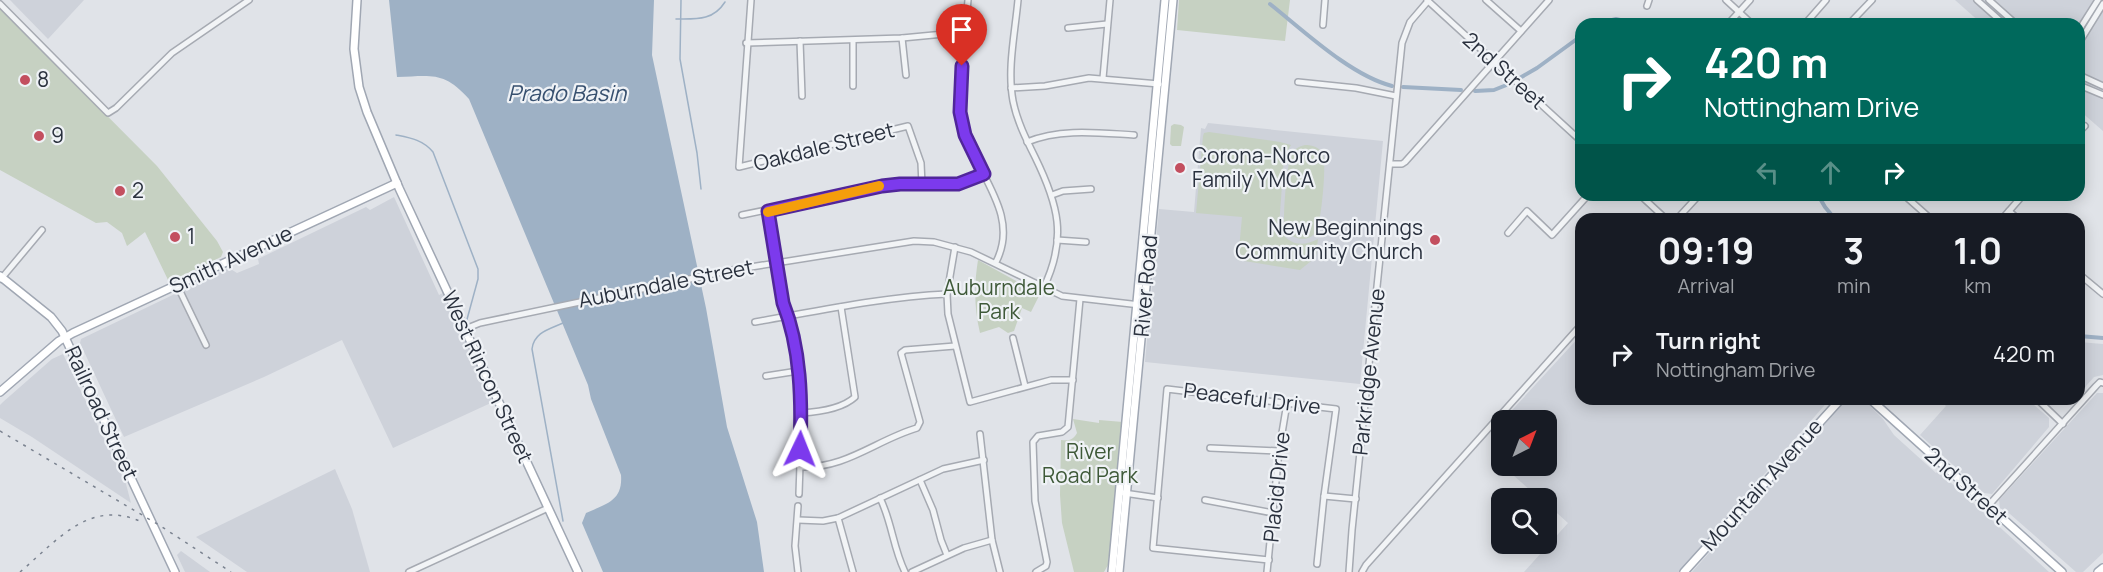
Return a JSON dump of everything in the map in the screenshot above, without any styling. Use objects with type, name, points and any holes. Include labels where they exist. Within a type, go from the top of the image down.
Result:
[{"type":"main road","name":"West Rincon Street","points":[[357,0],[354,49],[359,87],[366,112],[578,572]]},
{"type":"main road","name":"River Road","points":[[1119,572],[1128,495],[1141,305],[1161,84],[1165,0]]},
{"type":"main road","name":"River Road","points":[[1161,84],[1173,0]]},
{"type":"main road","name":"Smith Avenue","points":[[0,392],[66,337],[397,183]]},
{"type":"main road","name":"Railroad Street","points":[[1,278],[51,317],[66,337],[175,572]]},
{"type":"main road","name":"River Road","points":[[1112,572],[1141,305]]},
{"type":"main road","name":"Mountain Avenue","points":[[1684,572],[1836,405]]},
{"type":"main road","name":"2nd Street","points":[[1877,405],[2062,572]]},
{"type":"main road","points":[[2098,572],[2103,568]]},
{"type":"street","points":[[0,4],[108,113],[116,108],[172,53],[249,0]]},
{"type":"street","points":[[751,0],[746,43],[853,41],[965,32]]},
{"type":"street","points":[[968,0],[960,112],[965,135],[993,192],[1004,224],[1003,247],[996,262]]},
{"type":"street","points":[[1018,0],[1011,88],[1016,115],[1052,195],[1056,210],[1057,240],[1054,262],[1043,289]]},
{"type":"street","points":[[1103,78],[1110,0]]},
{"type":"street","points":[[1323,25],[1325,0]]},
{"type":"street","points":[[1486,0],[1521,32]]},
{"type":"street","points":[[1726,0],[1746,18]]},
{"type":"street","points":[[1734,18],[1750,0]]},
{"type":"street","points":[[1810,18],[1826,0]]},
{"type":"street","points":[[1855,18],[1872,0]]},
{"type":"street","points":[[1977,0],[1997,18]]},
{"type":"street","points":[[1989,0],[2009,18]]},
{"type":"street","points":[[2085,21],[2098,0]]},
{"type":"street","name":"2nd Street","points":[[1428,1],[1575,136]]},
{"type":"street","name":"Parkridge Avenue","points":[[1349,572],[1396,93],[1404,36],[1410,22],[1428,1]]},
{"type":"street","points":[[1390,164],[1405,162],[1521,32],[1545,1]]},
{"type":"street","points":[[2085,33],[2103,4]]},
{"type":"street","points":[[1068,28],[1107,24]]},
{"type":"street","points":[[902,38],[906,75]]},
{"type":"street","points":[[800,41],[801,96]]},
{"type":"street","points":[[853,41],[853,86]]},
{"type":"street","name":"Oakdale Street","points":[[746,43],[739,167],[908,126],[921,163],[922,185]]},
{"type":"street","points":[[1011,88],[1103,78],[1161,84]]},
{"type":"street","points":[[2085,78],[2103,87]]},
{"type":"street","points":[[1298,82],[1396,93]]},
{"type":"street","points":[[2085,88],[2103,95]]},
{"type":"street","points":[[1027,142],[1069,133],[1134,135]]},
{"type":"street","points":[[742,215],[882,186],[958,184],[984,174]]},
{"type":"street","points":[[1052,195],[1063,191],[1091,189]]},
{"type":"street","points":[[1508,233],[1527,211],[1552,235],[1583,201]]},
{"type":"street","points":[[1646,201],[1660,213]]},
{"type":"street","points":[[1682,213],[1694,201]]},
{"type":"street","points":[[1911,201],[1924,213]]},
{"type":"street","points":[[2011,213],[2009,211],[2018,201]]},
{"type":"street","points":[[768,211],[783,303],[788,316],[798,371],[801,413],[799,494]]},
{"type":"street","points":[[1,278],[42,230]]},
{"type":"street","points":[[1057,240],[1086,242]]},
{"type":"street","name":"Auburndale Street","points":[[465,329],[480,323],[534,311],[776,262],[907,241],[928,241],[971,252],[996,262],[1043,289],[1062,296],[1141,305]]},
{"type":"street","points":[[955,247],[947,294],[948,314],[970,402],[1051,380],[1073,380]]},
{"type":"street","points":[[2085,279],[2103,294]]},
{"type":"street","points":[[177,285],[206,345]]},
{"type":"street","points":[[755,322],[841,307],[947,294]]},
{"type":"street","points":[[1036,572],[1046,566],[1047,562],[1035,501],[1033,442],[1038,436],[1062,432],[1068,427],[1080,299]]},
{"type":"street","points":[[801,413],[820,411],[850,401],[855,397],[841,307]]},
{"type":"street","points":[[1362,572],[1575,332]]},
{"type":"street","points":[[1013,338],[1025,386]]},
{"type":"street","points":[[800,467],[828,465],[850,459],[917,428],[920,422],[901,353],[905,350],[955,346]]},
{"type":"street","points":[[766,376],[798,371]]},
{"type":"street","points":[[2085,401],[2102,383]]},
{"type":"street","name":"Peaceful Drive","points":[[1158,498],[1167,389],[1336,409],[1324,496]]},
{"type":"street","name":"Placid Drive","points":[[1267,572],[1287,403]]},
{"type":"street","points":[[2043,405],[2063,424]]},
{"type":"street","points":[[1989,506],[2081,405]]},
{"type":"street","points":[[980,434],[992,540],[1000,572]]},
{"type":"street","points":[[1210,448],[1280,451]]},
{"type":"street","points":[[798,520],[823,521],[838,518],[949,468],[984,460]]},
{"type":"street","points":[[920,480],[933,510],[940,540],[947,555]]},
{"type":"street","points":[[1119,492],[1158,498],[1153,548],[1269,560]]},
{"type":"street","points":[[1317,564],[1324,496],[1356,499]]},
{"type":"street","points":[[880,498],[891,524],[896,553],[904,572]]},
{"type":"street","points":[[1205,500],[1273,513]]},
{"type":"street","points":[[798,506],[795,546],[798,572]]},
{"type":"street","points":[[409,572],[548,508]]},
{"type":"street","points":[[838,518],[853,572]]},
{"type":"street","points":[[912,572],[947,555],[980,542],[992,540]]},
{"type":"shaded area","points":[[10,0],[84,0],[48,39]]},
{"type":"shaded area","points":[[1955,0],[2103,0],[2103,131],[2085,115],[2085,18],[1975,18]]},
{"type":"shaded area","points":[[1208,123],[1383,141],[1360,384],[1145,362],[1159,209],[1194,212],[1201,128],[1205,129]]},
{"type":"shaded area","points":[[394,197],[439,295],[443,293],[493,402],[393,448],[342,340],[264,377],[124,437],[80,343],[81,339],[229,268],[237,273],[259,264],[258,259],[366,207],[370,210]]},
{"type":"shaded area","points":[[1575,342],[1575,405],[1825,405],[1679,572],[1524,572],[1540,554],[1557,554],[1557,535],[1568,523],[1557,513],[1557,488],[1528,488],[1514,476],[1557,476],[1557,410],[1512,410]]},
{"type":"shaded area","points":[[2085,342],[2103,344],[2103,375],[2094,377],[2085,387]]},
{"type":"shaded area","points":[[63,354],[126,484],[131,503],[0,418],[0,405],[52,359]]},
{"type":"shaded area","points":[[2097,393],[2103,393],[2103,553],[2083,572],[2076,572],[2010,514],[2000,508],[1999,500]]},
{"type":"shaded area","points":[[1842,405],[1869,405],[1894,435],[1936,473],[1938,471],[2049,572],[1692,572]]},
{"type":"shaded area","points":[[2034,405],[2049,418],[2049,427],[1992,494],[1984,493],[1920,435],[1946,406]]},
{"type":"shaded area","points":[[335,469],[352,509],[370,572],[247,572],[196,537]]},
{"type":"shaded area","points":[[181,551],[210,572],[185,572],[177,555]]},
{"type":"green space","points":[[1179,0],[1290,0],[1285,41],[1177,30]]},
{"type":"green space","points":[[0,8],[157,166],[217,241],[223,252],[221,257],[169,282],[145,232],[127,246],[122,233],[107,222],[96,223],[0,170]]},
{"type":"green space","points":[[1174,124],[1184,127],[1181,146],[1170,144],[1171,126]]},
{"type":"green space","points":[[1204,133],[1291,145],[1284,157],[1279,227],[1290,241],[1295,243],[1312,242],[1318,239],[1316,257],[1300,270],[1238,260],[1242,217],[1196,213],[1203,136]]},
{"type":"green space","points":[[1305,145],[1316,147],[1322,152],[1324,181],[1316,232],[1309,238],[1300,239],[1291,235],[1285,228],[1285,204],[1291,156],[1296,149]]},
{"type":"green space","name":"Auburndale Park","points":[[978,260],[1040,294],[1031,312],[1022,308],[1014,331],[1008,333],[999,327],[980,333],[975,296]]},
{"type":"green space","name":"River Road Park","points":[[1073,419],[1099,423],[1099,420],[1123,422],[1108,565],[1104,572],[1074,572],[1062,523],[1061,440],[1070,439],[1077,433]]},
{"type":"water","name":"Prado Basin","points":[[389,0],[654,0],[652,55],[706,308],[727,427],[757,522],[764,572],[603,572],[582,523],[586,513],[606,504],[616,496],[621,484],[621,475],[591,399],[588,385],[469,99],[444,79],[429,76],[397,77]]},
{"type":"waterway","points":[[681,0],[680,59],[701,189]]},
{"type":"waterway","points":[[676,19],[704,18],[715,13],[725,2]]},
{"type":"waterway","points":[[1270,4],[1344,62],[1392,86]]},
{"type":"waterway","points":[[1518,79],[1575,40]]},
{"type":"waterway","points":[[1475,91],[1494,90],[1509,84]]},
{"type":"waterway","points":[[1403,87],[1461,90]]},
{"type":"waterway","points":[[396,135],[421,142],[433,152],[478,269],[478,279],[466,323]]},
{"type":"waterway","points":[[1822,201],[1830,213]]},
{"type":"waterway","points":[[563,323],[539,335],[532,349],[563,521]]},
{"type":"waterway","points":[[2085,336],[2103,338]]},
{"type":"railway","points":[[0,431],[159,525],[231,572]]},
{"type":"railway","points":[[20,572],[62,536],[91,519],[107,515],[125,516],[144,523]]},
{"type":"slow traffic","points":[[768,212],[879,186]]},
{"type":"place","name":"8","points":[[25,80]]},
{"type":"place","name":"9","points":[[39,136]]},
{"type":"place","name":"Corona-Norco Family YMCA","points":[[1180,168]]},
{"type":"place","name":"2","points":[[120,191]]},
{"type":"place","name":"1","points":[[175,237]]},
{"type":"place","name":"New Beginnings Community Church","points":[[1435,240]]},
{"type":"route","points":[[800,449],[800,384],[793,339],[783,303],[768,211],[882,186],[958,184],[984,174],[965,135],[960,112],[962,66]]}]
